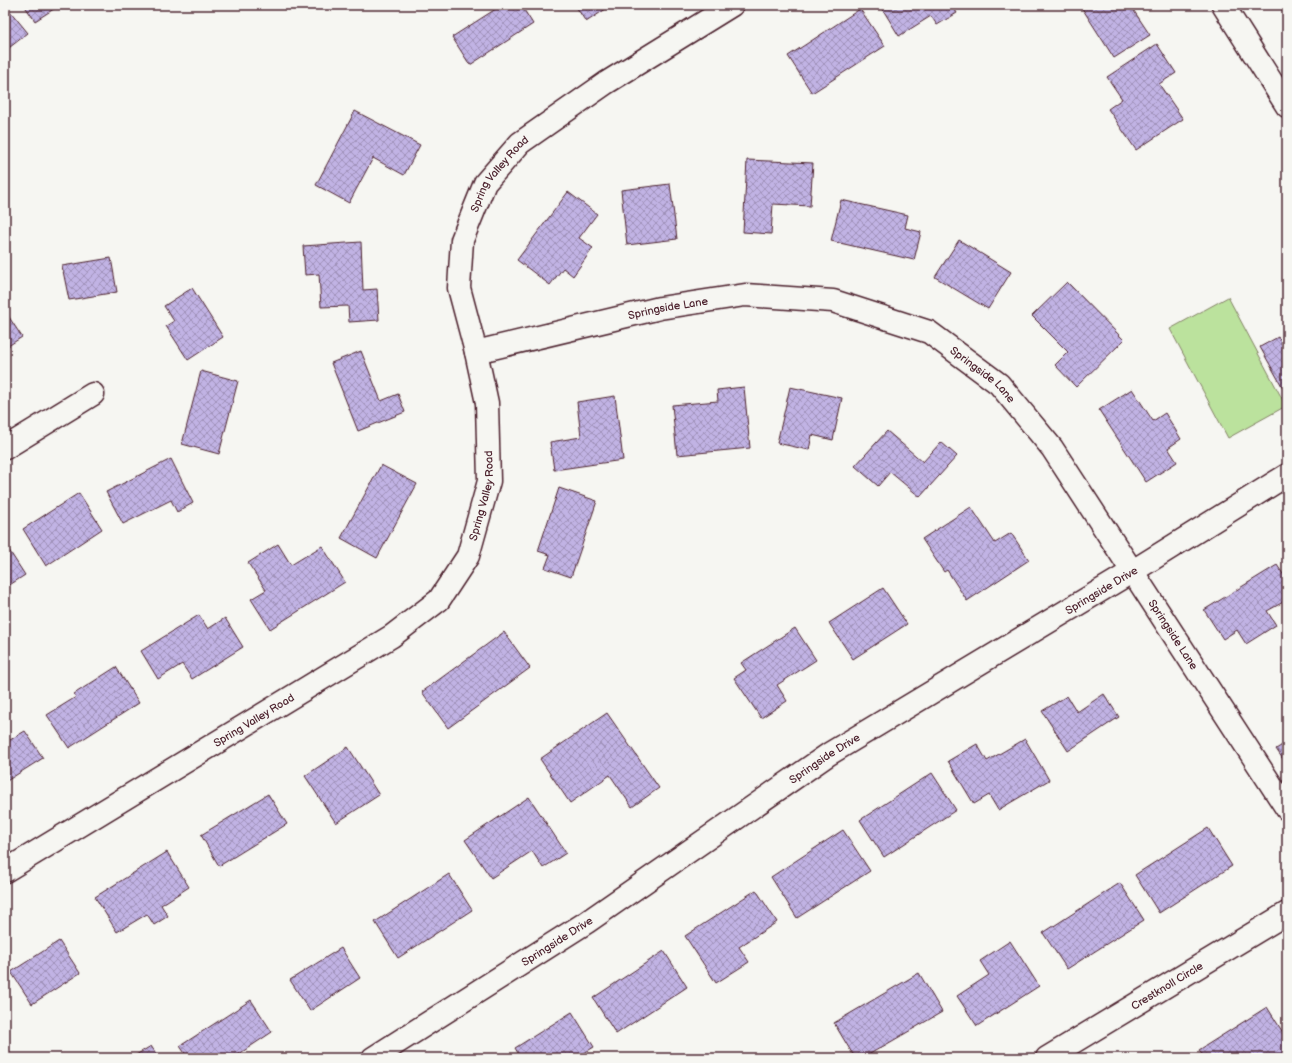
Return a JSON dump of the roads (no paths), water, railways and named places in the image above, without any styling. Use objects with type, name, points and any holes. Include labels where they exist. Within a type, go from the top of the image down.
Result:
[{"type":"street","name":"Spring Valley Road","points":[[5,871],[392,636],[439,600],[468,556],[489,481],[487,403],[476,352],[459,288],[462,240],[485,183],[520,142],[606,83],[732,5]]},
{"type":"street","points":[[1223,5],[1287,106]]},
{"type":"street","name":"Springside Lane","points":[[476,352],[660,308],[745,295],[833,301],[929,332],[999,384],[1052,448],[1287,809]]},
{"type":"street","points":[[5,448],[93,394]]},
{"type":"street","name":"Springside Drive","points":[[373,1058],[587,922],[829,754],[1133,571],[1287,476]]},
{"type":"street","name":"Crestknoll Circle","points":[[1047,1058],[1287,913]]}]
